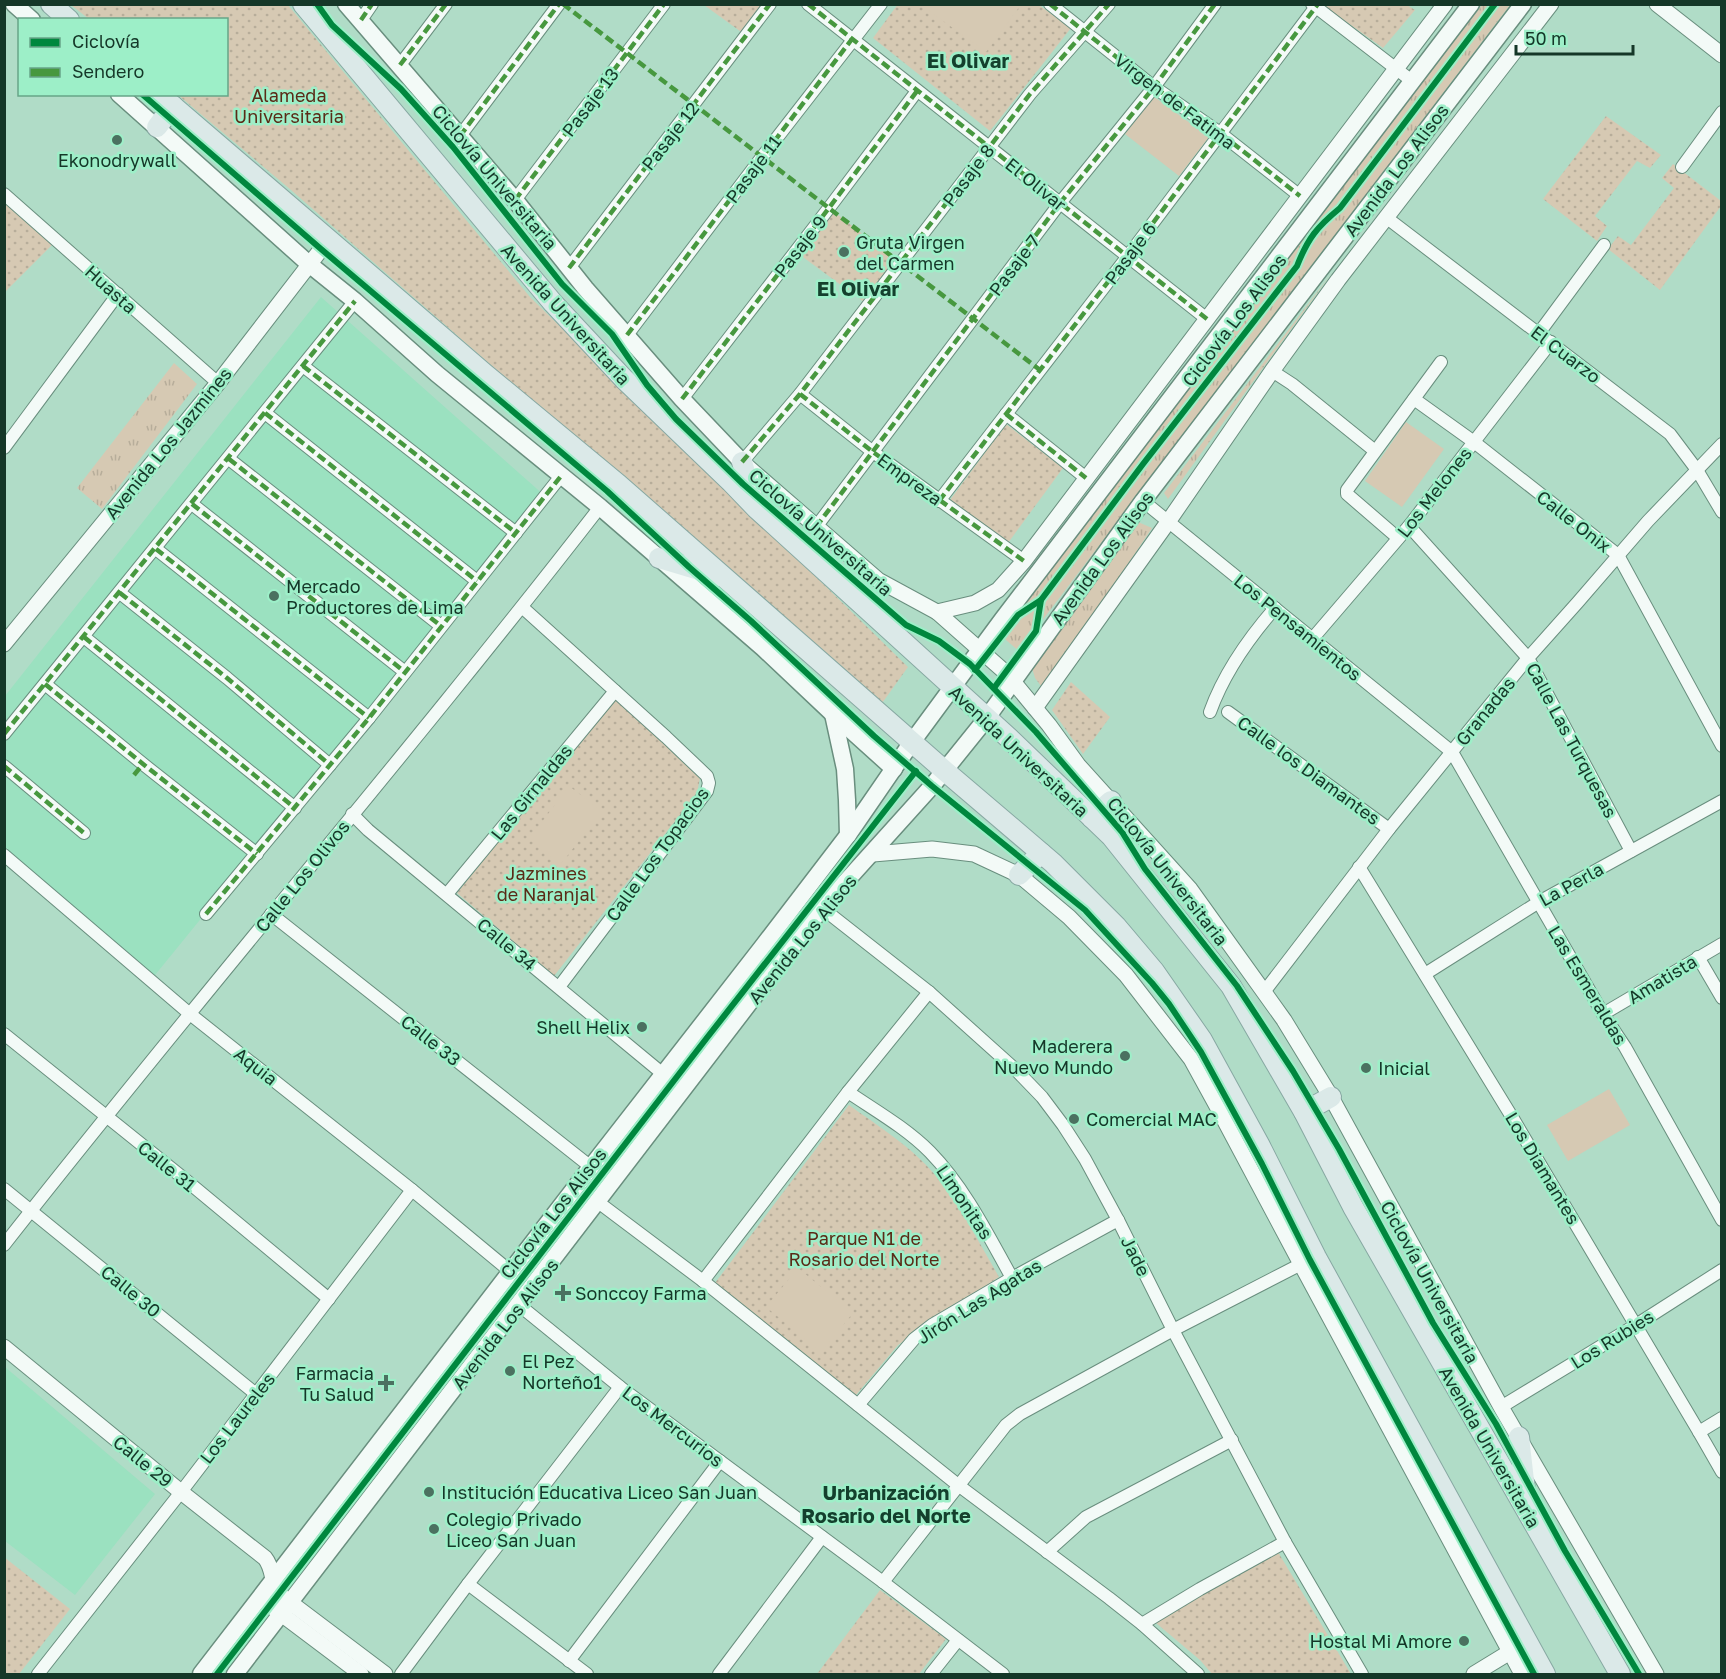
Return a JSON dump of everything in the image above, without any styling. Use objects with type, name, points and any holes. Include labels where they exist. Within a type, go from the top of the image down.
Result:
[{"type":"main road","points":[[14,4],[30,18]]},
{"type":"main road","points":[[51,4],[67,18]]},
{"type":"main road","name":"Avenida Universitaria","points":[[303,4],[553,303],[624,380],[756,508],[1092,818],[1118,845],[1231,986],[1304,1112],[1353,1207],[1620,1674]]},
{"type":"main road","name":"Avenida Universitaria","points":[[346,4],[515,200],[569,268],[682,399],[741,462]]},
{"type":"main road","name":"Avenida Los Alisos","points":[[201,1674],[848,835],[980,649],[1471,4]]},
{"type":"main road","name":"Avenida Los Alisos","points":[[235,1674],[737,1022],[822,908],[873,854],[945,771],[986,719],[1143,501],[1523,4]]},
{"type":"main road","points":[[121,96],[309,264],[437,374],[600,507],[763,648],[894,769]]},
{"type":"main road","points":[[157,127],[166,100],[485,374],[619,485],[1041,853],[1116,926],[1154,971],[1202,1040],[1254,1133],[1308,1260],[1545,1674]]},
{"type":"main road","points":[[741,462],[756,508]]},
{"type":"main road","points":[[659,558],[725,578]]},
{"type":"main road","points":[[833,714],[845,769],[848,835]]},
{"type":"main road","points":[[1092,818],[1111,801]]},
{"type":"main road","points":[[1019,875],[1041,853]]},
{"type":"main road","points":[[716,1007],[737,1022]]},
{"type":"main road","points":[[696,1031],[717,1047]]},
{"type":"main road","points":[[1304,1112],[1331,1097]]},
{"type":"main road","points":[[1519,1437],[1528,1515]]},
{"type":"street","points":[[361,20],[372,4]]},
{"type":"street","points":[[400,65],[446,4]]},
{"type":"street","points":[[460,136],[559,4]]},
{"type":"street","name":"Pasaje 13","points":[[515,200],[664,4]]},
{"type":"street","name":"Pasaje 12","points":[[569,268],[770,4]]},
{"type":"street","name":"El Olivar","points":[[808,4],[1207,319]]},
{"type":"street","name":"Pasaje 11","points":[[627,334],[881,4]]},
{"type":"street","name":"Virgen de Fatima","points":[[1050,4],[1154,87],[1220,134],[1300,196]]},
{"type":"street","name":"Pasaje 8","points":[[741,462],[800,394],[1030,94],[1109,4]]},
{"type":"street","name":"Pasaje 7","points":[[816,527],[1060,203],[1154,87],[1215,4]]},
{"type":"street","points":[[937,612],[975,603],[998,590],[1024,561],[1445,4]]},
{"type":"street","name":"Avenida Los Alisos","points":[[1035,708],[1338,280],[1551,4]]},
{"type":"street","points":[[1657,4],[1722,55]]},
{"type":"street","points":[[1315,6],[1412,81]]},
{"type":"street","name":"Pasaje 6","points":[[939,501],[1128,256],[1315,6]]},
{"type":"street","name":"Pasaje 9","points":[[682,399],[917,91]]},
{"type":"street","points":[[1682,167],[1722,112]]},
{"type":"street","name":"Huasta","points":[[4,194],[218,383]]},
{"type":"street","name":"El Cuarzo","points":[[1387,218],[1670,434],[1697,470],[1722,512]]},
{"type":"street","name":"Avenida Los Jazmines","points":[[4,644],[218,383],[329,239]]},
{"type":"street","points":[[1539,333],[1604,245]]},
{"type":"street","points":[[4,448],[118,294]]},
{"type":"street","points":[[4,734],[355,302]]},
{"type":"street","name":"Los Melones","points":[[1313,638],[1409,526],[1551,342]]},
{"type":"street","points":[[1398,538],[1347,494],[1347,490],[1441,362]]},
{"type":"street","points":[[303,366],[516,533]]},
{"type":"street","points":[[1272,371],[1292,384],[1375,451]]},
{"type":"street","name":"Empreza","points":[[800,394],[873,452],[1024,561]]},
{"type":"street","name":"Calle Onix","points":[[1414,399],[1474,442],[1618,555],[1722,746]]},
{"type":"street","points":[[266,413],[477,581]]},
{"type":"street","points":[[1006,414],[1086,478]]},
{"type":"street","name":"Granadas","points":[[1264,992],[1389,829],[1528,658],[1618,555],[1722,444]]},
{"type":"street","points":[[229,459],[441,626]]},
{"type":"street","name":"Avenida Universitaria","points":[[741,462],[878,580],[937,612],[980,649],[1005,673],[1078,765],[1190,889],[1284,1020],[1331,1097],[1501,1407],[1656,1674]]},
{"type":"street","points":[[206,914],[369,718],[561,476]]},
{"type":"street","name":"Los Pensamientos","points":[[1143,501],[1452,752]]},
{"type":"street","points":[[192,504],[405,672]]},
{"type":"street","name":"Calle Los Olivos","points":[[4,1245],[522,607],[600,507]]},
{"type":"street","name":"Calle Las Turquesas","points":[[1409,526],[1528,658],[1631,851]]},
{"type":"street","points":[[156,549],[369,718]]},
{"type":"street","points":[[120,593],[227,678],[330,765]]},
{"type":"street","name":"Calle Los Topacios","points":[[522,607],[707,776],[709,783],[707,791],[559,987]]},
{"type":"street","points":[[1210,712],[1217,693],[1250,638],[1275,608]]},
{"type":"street","points":[[84,637],[295,808]]},
{"type":"street","points":[[45,684],[257,854]]},
{"type":"street","name":"Las Girnaldas","points":[[447,894],[615,691]]},
{"type":"street","name":"Calle los Diamantes","points":[[1228,712],[1389,829]]},
{"type":"street","name":"Las Esmeraldas","points":[[1452,752],[1603,1014],[1625,1047],[1722,1220]]},
{"type":"street","points":[[4,766],[84,833]]},
{"type":"street","name":"La Perla","points":[[1425,974],[1539,902],[1722,801]]},
{"type":"street","name":"Calle 34","points":[[352,814],[368,830],[663,1074]]},
{"type":"street","points":[[873,854],[932,849],[974,854],[1019,875],[1069,917],[1126,975],[1191,1059],[1308,1260],[1510,1652],[1518,1673]]},
{"type":"street","name":"Aquia","points":[[4,855],[190,1014],[412,1190],[511,1272]]},
{"type":"street","name":"Los Diamantes","points":[[1359,867],[1636,1325],[1722,1472]]},
{"type":"street","name":"Jade","points":[[822,908],[929,992],[1016,1070],[1042,1097],[1063,1125],[1118,1220],[1173,1330],[1285,1542],[1362,1674]]},
{"type":"street","name":"Calle 33","points":[[271,914],[591,1167]]},
{"type":"street","name":"Amatista","points":[[1603,1014],[1722,944]]},
{"type":"street","points":[[1698,957],[1722,998]]},
{"type":"street","points":[[704,1281],[848,1092],[929,992]]},
{"type":"street","name":"Calle 31","points":[[4,1034],[329,1299]]},
{"type":"street","name":"Limonitas","points":[[848,1092],[911,1135],[946,1170],[980,1220],[1012,1278]]},
{"type":"street","name":"Calle 30","points":[[4,1189],[256,1394]]},
{"type":"street","name":"Los Laureles","points":[[38,1674],[181,1492],[412,1190]]},
{"type":"street","points":[[598,1202],[704,1281],[958,1485],[1142,1624],[1198,1674]]},
{"type":"street","name":"Jirón Las Agatas","points":[[858,1405],[914,1339],[932,1325],[1118,1220]]},
{"type":"street","points":[[883,1582],[1006,1425],[1020,1414],[1173,1330],[1308,1260]]},
{"type":"street","name":"Los Rubies","points":[[1501,1407],[1722,1270]]},
{"type":"street","name":"Los Mercurios","points":[[519,1305],[620,1387],[1003,1674]]},
{"type":"street","name":"Calle 29","points":[[4,1347],[265,1558],[270,1564],[276,1589],[286,1609]]},
{"type":"street","points":[[401,1674],[620,1387]]},
{"type":"street","points":[[1699,1432],[1722,1418]]},
{"type":"street","points":[[1047,1552],[1086,1517],[1232,1440]]},
{"type":"street","points":[[569,1661],[720,1461]]},
{"type":"street","points":[[719,1674],[822,1537]]},
{"type":"street","points":[[1142,1624],[1285,1542]]},
{"type":"street","points":[[468,1584],[587,1674]]},
{"type":"street","points":[[260,1598],[286,1609],[385,1674]]},
{"type":"street","points":[[286,1609],[361,1674]]},
{"type":"street","points":[[931,1674],[958,1640]]},
{"type":"street","points":[[1474,1674],[1510,1652]]},
{"type":"shaded area","name":"Mercado Productores de Lima","points":[[321,297],[545,496],[151,980],[5,855],[5,696]]},
{"type":"shaded area","points":[[5,1367],[155,1494],[75,1595],[5,1541]]},
{"type":"green space","points":[[898,4],[1039,5],[1071,28],[990,131],[873,38]]},
{"type":"green space","points":[[1325,4],[1407,5],[1415,10],[1383,48],[1324,6]]},
{"type":"green space","name":"Alameda Universitaria","points":[[71,5],[288,5],[530,297],[908,667],[880,706],[291,190],[179,96],[228,96],[228,18],[88,18]]},
{"type":"green space","points":[[704,5],[766,5],[744,34]]},
{"type":"green space","points":[[921,5],[1020,6],[986,52]]},
{"type":"green space","points":[[1482,5],[1510,5],[1019,651],[999,634]]},
{"type":"green space","points":[[1153,96],[1209,137],[1179,176],[1125,134]]},
{"type":"green space","points":[[1606,116],[1661,155],[1650,168],[1637,161],[1595,216],[1607,226],[1597,241],[1543,199]]},
{"type":"green space","points":[[1673,164],[1721,201],[1721,206],[1660,290],[1608,249],[1618,236],[1631,245],[1674,188],[1662,178]]},
{"type":"green space","points":[[4,202],[56,241],[5,292],[4,292]]},
{"type":"green space","points":[[829,208],[895,259],[864,302],[796,252]]},
{"type":"green space","points":[[1334,270],[1168,499],[1164,493]]},
{"type":"green space","points":[[174,363],[197,384],[102,509],[77,488]]},
{"type":"green space","points":[[1406,422],[1444,449],[1402,507],[1365,481]]},
{"type":"green space","points":[[1006,424],[1063,468],[1008,543],[950,500]]},
{"type":"green space","points":[[1138,522],[1152,528],[1044,690],[1035,678],[1030,661]]},
{"type":"green space","points":[[1071,682],[1110,717],[1083,754],[1052,710]]},
{"type":"green space","name":"Jazmines de Naranjal","points":[[615,696],[696,769],[700,778],[697,793],[554,976],[457,893]]},
{"type":"green space","points":[[569,786],[602,811],[561,864],[529,839]]},
{"type":"green space","points":[[1609,1089],[1630,1125],[1568,1161],[1547,1125]]},
{"type":"green space","name":"Parque N1 de Rosario del Norte","points":[[849,1105],[905,1146],[935,1175],[961,1212],[999,1277],[898,1345],[856,1395],[715,1283]]},
{"type":"green space","points":[[798,1268],[853,1313],[821,1352],[766,1307]]},
{"type":"green space","points":[[1278,1552],[1351,1674],[1212,1674],[1200,1660],[1156,1623],[1192,1599]]},
{"type":"green space","points":[[4,1557],[70,1609],[19,1674],[5,1674]]},
{"type":"green space","points":[[880,1590],[946,1639],[919,1674],[817,1674]]},
{"type":"marked path","points":[[361,20],[372,4]]},
{"type":"marked path","points":[[400,65],[446,4]]},
{"type":"marked path","points":[[460,136],[559,4]]},
{"type":"marked path","points":[[563,4],[1040,370]]},
{"type":"marked path","points":[[515,200],[664,4]]},
{"type":"marked path","points":[[569,268],[770,4]]},
{"type":"marked path","points":[[808,4],[1207,319]]},
{"type":"marked path","points":[[1050,4],[1154,87],[1220,133],[1300,196]]},
{"type":"marked path","points":[[742,462],[800,394],[1030,94],[1109,4]]},
{"type":"marked path","points":[[816,527],[1060,203],[1154,87],[1215,4]]},
{"type":"marked path","points":[[939,501],[1318,4]]},
{"type":"marked path","points":[[627,335],[852,39]]},
{"type":"marked path","points":[[682,399],[917,91]]},
{"type":"marked path","points":[[4,734],[355,301]]},
{"type":"marked path","points":[[303,366],[516,533]]},
{"type":"marked path","points":[[800,394],[873,452],[1024,561]]},
{"type":"marked path","points":[[265,413],[477,581]]},
{"type":"marked path","points":[[1006,414],[1086,478]]},
{"type":"marked path","points":[[229,459],[441,626]]},
{"type":"marked path","points":[[206,914],[369,718],[561,476]]},
{"type":"marked path","points":[[192,504],[405,672]]},
{"type":"marked path","points":[[156,549],[369,718]]},
{"type":"marked path","points":[[120,593],[227,678],[330,765]]},
{"type":"marked path","points":[[84,637],[295,808]]},
{"type":"marked path","points":[[45,684],[257,854]]},
{"type":"marked path","points":[[134,775],[143,764]]},
{"type":"marked path","points":[[4,766],[84,833]]},
{"type":"cycle path","name":"Ciclovía Universitaria","points":[[317,4],[332,25],[401,89],[453,147],[562,284],[612,334],[647,385],[676,419],[743,484],[906,625],[939,641],[970,664],[1036,732],[1122,832],[1145,869],[1237,986],[1293,1071],[1339,1149],[1433,1323],[1496,1424],[1565,1551],[1639,1674]]},
{"type":"cycle path","name":"Ciclovía Los Alisos","points":[[975,670],[1018,615],[1041,600],[1297,266],[1314,234],[1340,208],[1495,4]]},
{"type":"cycle path","points":[[144,96],[607,491],[874,736],[1085,910],[1152,983],[1201,1052],[1262,1164],[1310,1260],[1534,1674]]},
{"type":"cycle path","points":[[994,688],[1036,631],[1041,600]]},
{"type":"cycle path","name":"Ciclovía Los Alisos","points":[[217,1674],[706,1039],[916,771]]},
{"type":"place","name":"Ekonodrywall","points":[[117,140]]},
{"type":"place","name":"Gruta Virgen del Carmen","points":[[844,252]]},
{"type":"place","name":"Mercado Productores de Lima","points":[[274,596]]},
{"type":"place","name":"Shell Helix","points":[[642,1027]]},
{"type":"place","name":"Maderera Nuevo Mundo","points":[[1125,1056]]},
{"type":"place","name":"Inicial","points":[[1366,1068]]},
{"type":"place","name":"Comercial MAC","points":[[1074,1119]]},
{"type":"place","name":"Sonccoy Farma","points":[[563,1293]]},
{"type":"place","name":"El Pez Norteño1","points":[[510,1371]]},
{"type":"place","name":"Farmacia Tu Salud","points":[[386,1383]]},
{"type":"place","name":"Institución Educativa Liceo San Juan","points":[[429,1492]]},
{"type":"place","name":"Colegio Privado Liceo San Juan","points":[[434,1529]]},
{"type":"place","name":"Hostal Mi Amore","points":[[1464,1641]]},
{"type":"district","name":"El Olivar","points":[[968,60]]},
{"type":"district","name":"El Olivar","points":[[858,288]]},
{"type":"district","name":"Urbanización Rosario del Norte","points":[[886,1504]]}]
